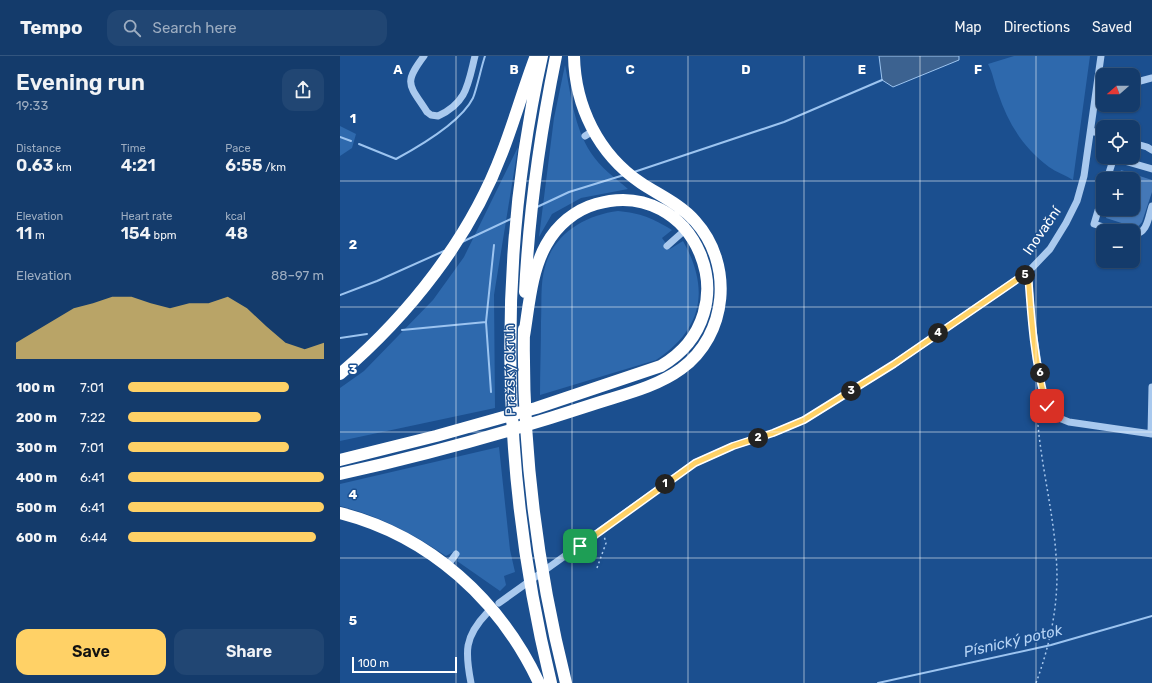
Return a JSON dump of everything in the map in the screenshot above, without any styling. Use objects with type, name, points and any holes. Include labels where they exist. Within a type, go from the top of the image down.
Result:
[{"type":"highway","points":[[340,374],[387,330],[439,267],[458,239],[483,195],[502,154],[536,56]]},
{"type":"highway","name":"Pražský okruh","points":[[542,56],[527,134],[518,206],[511,305],[511,390],[514,454],[528,572],[552,683]]},
{"type":"highway","name":"Pražský okruh","points":[[556,56],[541,137],[532,199],[524,304],[524,386],[528,450],[541,564],[566,683]]},
{"type":"highway","points":[[340,474],[456,445],[561,415],[648,386],[673,374],[688,363],[706,342],[717,316],[721,290],[718,262],[707,237],[690,215],[677,205],[636,180],[625,171],[589,134],[580,99],[574,56]]},
{"type":"highway","points":[[340,460],[456,431],[540,407],[650,371],[671,360],[684,349],[694,336],[702,319],[707,302],[708,285],[704,262],[699,250],[686,230],[672,218],[658,210],[632,202],[605,202],[586,207],[576,213],[554,232],[541,256],[533,282],[524,336]]},
{"type":"highway","points":[[340,513],[366,521],[395,533],[429,552],[448,565],[470,584],[497,614],[522,650],[539,683]]},
{"type":"street","points":[[424,56],[412,74],[410,84],[427,112],[434,116],[444,112],[460,101],[463,97],[468,85],[475,56]]},
{"type":"street","name":"Inovační","points":[[1101,56],[1101,68]]},
{"type":"street","points":[[1140,81],[1152,78]]},
{"type":"street","name":"Inovační","points":[[1047,406],[1042,392],[1032,323],[1028,272],[1050,249],[1077,201],[1084,176],[1090,131],[1096,107]]},
{"type":"street","points":[[1090,131],[1096,132]]},
{"type":"street","points":[[1140,145],[1152,150]]},
{"type":"street","points":[[1136,164],[1152,169]]},
{"type":"street","points":[[1140,233],[1146,228],[1152,206]]},
{"type":"street","points":[[1096,216],[1094,224],[1096,225]]},
{"type":"street","points":[[667,246],[686,230]]},
{"type":"street","points":[[499,603],[695,463],[733,446],[773,433],[804,420],[894,364],[1028,272]]},
{"type":"street","points":[[511,305],[524,304]]},
{"type":"street","points":[[1047,406],[1059,418],[1069,422],[1152,434],[1152,387]]},
{"type":"street","points":[[448,565],[456,554]]},
{"type":"street","points":[[471,683],[466,653],[468,641],[475,625],[487,613]]},
{"type":"path","points":[[1036,683],[1049,640],[1056,601],[1056,556],[1038,425],[1047,406]]},
{"type":"path","points":[[597,568],[606,543],[602,530]]},
{"type":"shaded area","points":[[879,56],[959,56],[959,60],[893,87],[882,80]]},
{"type":"shaded area","points":[[1014,56],[1090,56],[1073,180],[1049,167],[1031,152],[1012,125],[1007,115],[988,64]]},
{"type":"shaded area","points":[[565,65],[577,122],[585,143],[599,163],[628,189],[581,198],[552,214],[539,237],[554,118]]},
{"type":"shaded area","points":[[340,126],[356,134],[352,148],[340,156]]},
{"type":"shaded area","points":[[518,147],[494,295],[495,408],[340,441],[340,388],[364,371],[433,300],[464,257]]},
{"type":"shaded area","points":[[618,211],[646,217],[672,230],[662,238],[670,249],[683,241],[692,259],[697,275],[699,292],[697,307],[692,321],[684,335],[672,348],[656,360],[540,395],[542,287],[543,273],[549,255],[564,235],[573,228],[594,217]]},
{"type":"shaded area","points":[[499,447],[510,550],[515,572],[504,576],[506,585],[500,591],[457,561],[459,557],[453,552],[446,556],[395,526],[340,506],[340,484]]},
{"type":"building","points":[[1140,176],[1152,180],[1152,192],[1140,224],[1125,224],[1106,218],[1106,216],[1140,216]]},
{"type":"waterway","points":[[359,144],[396,159],[439,133],[459,116],[473,98],[485,56]]},
{"type":"waterway","points":[[634,172],[784,122],[882,80]]},
{"type":"waterway","points":[[340,137],[351,141]]},
{"type":"waterway","points":[[537,207],[569,192],[624,175]]},
{"type":"waterway","points":[[462,242],[513,218]]},
{"type":"waterway","points":[[491,392],[486,322],[494,245]]},
{"type":"waterway","points":[[340,295],[377,281],[444,251]]},
{"type":"waterway","points":[[402,330],[486,322]]},
{"type":"waterway","points":[[340,338],[367,334]]},
{"type":"waterway","name":"Písnický potok","points":[[878,683],[1051,645],[1152,616]]},
{"type":"route","points":[[580,546],[695,463],[733,446],[773,433],[804,420],[894,364],[1028,272],[1032,323],[1042,392],[1047,406]]}]
